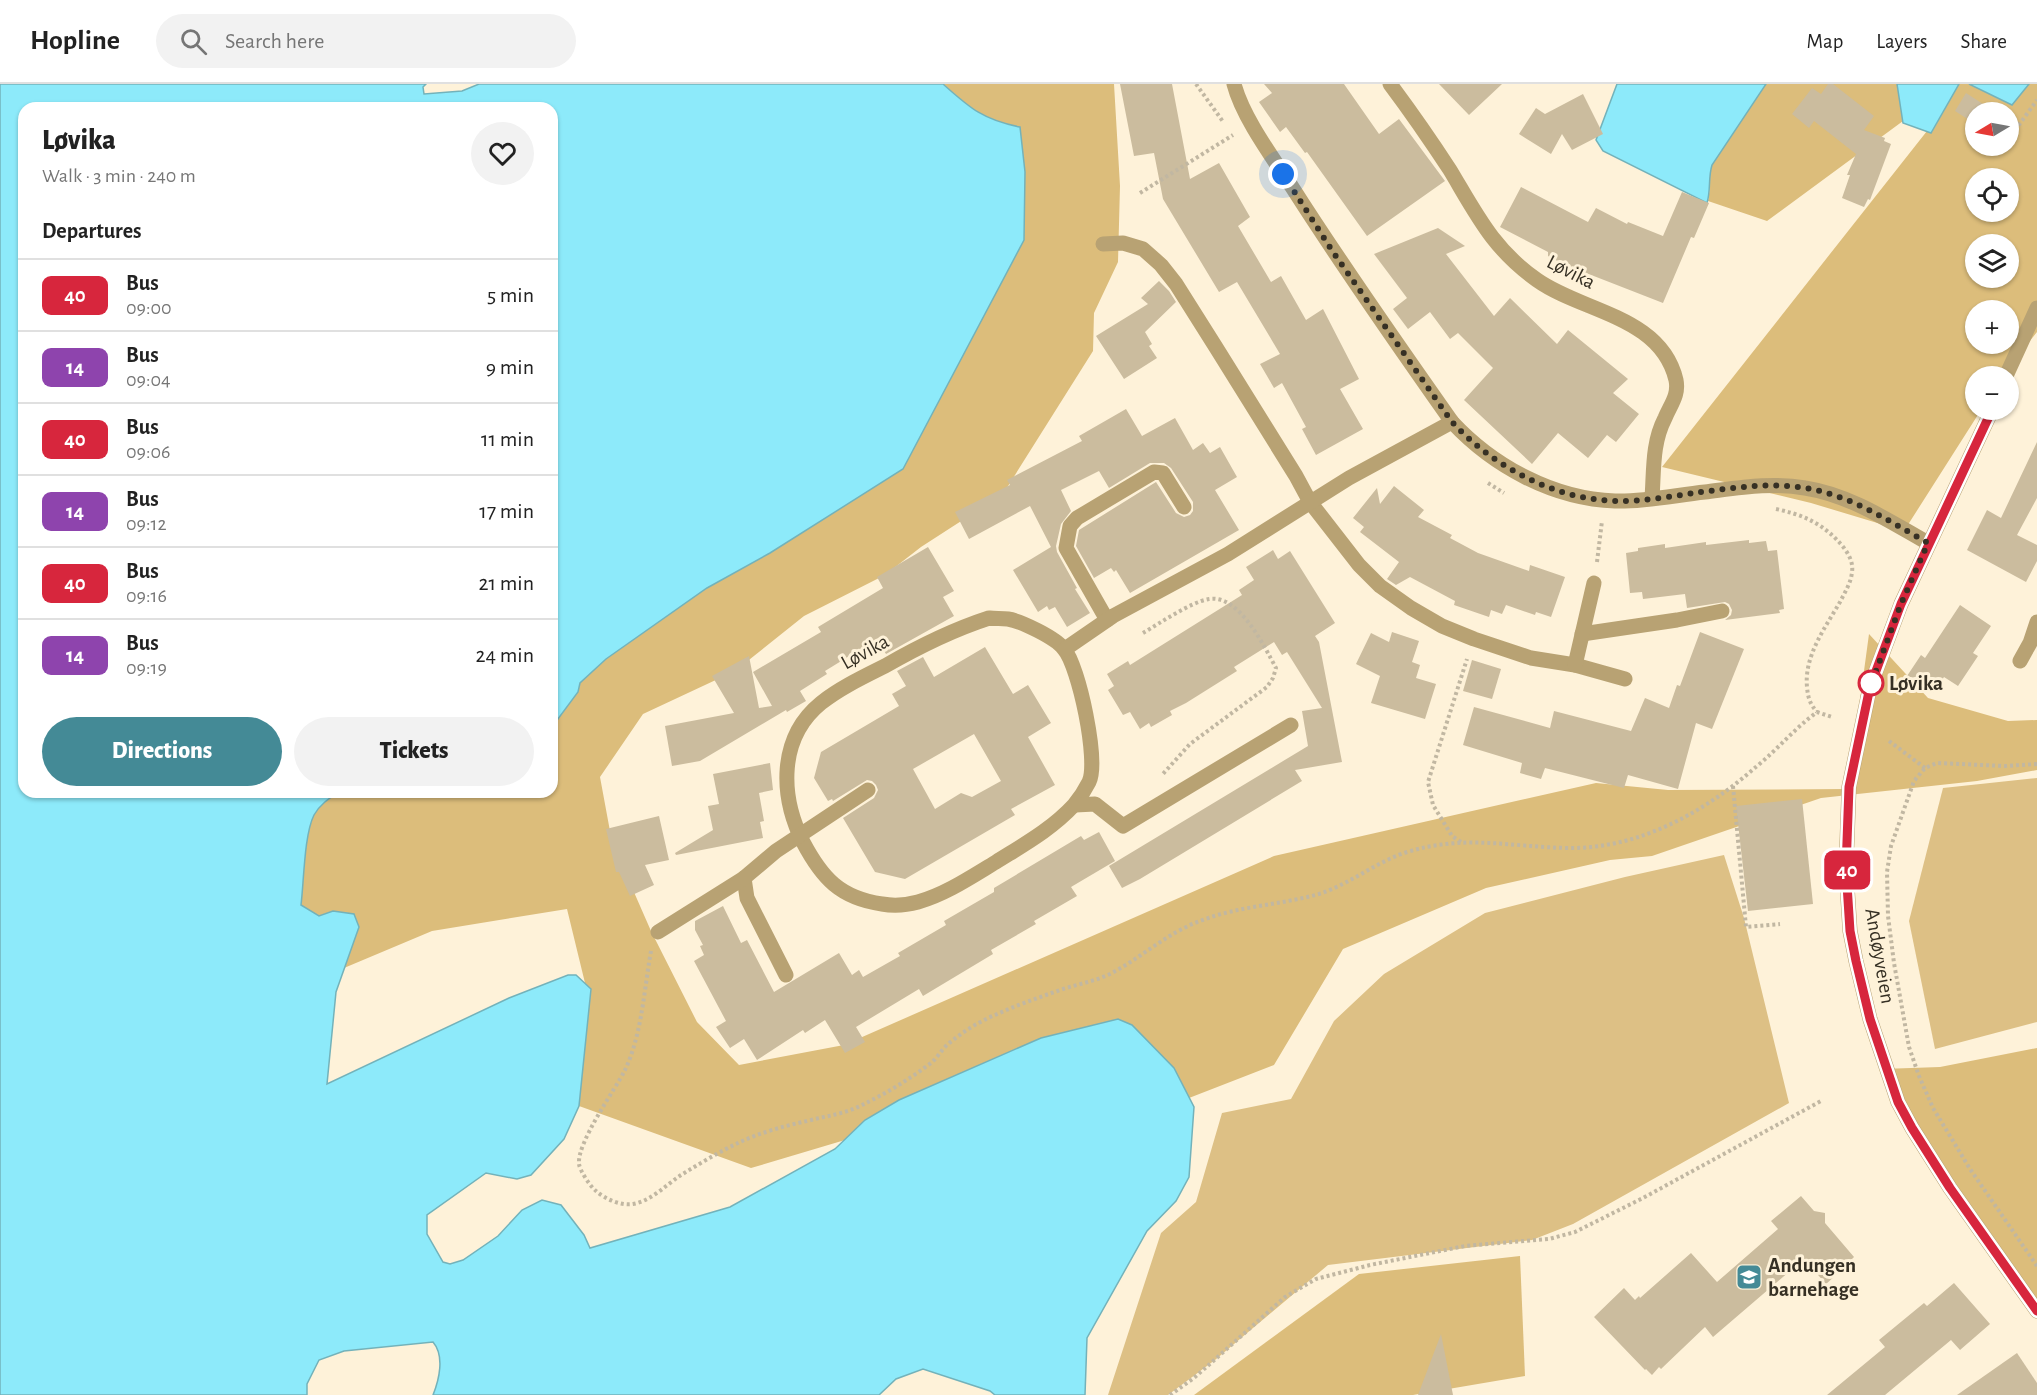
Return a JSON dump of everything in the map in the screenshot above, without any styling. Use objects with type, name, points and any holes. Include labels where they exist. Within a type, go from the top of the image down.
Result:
[{"type":"street","points":[[1234,84],[1238,98],[1271,155],[1327,242],[1452,422],[1492,459],[1525,477],[1555,489],[1615,501],[1743,487],[1774,485],[1804,488],[1833,494],[1858,504],[1928,543]]},
{"type":"street","name":"Løvika","points":[[1390,84],[1423,127],[1482,224],[1502,251],[1522,269],[1564,296],[1634,326],[1656,343],[1669,361],[1676,380],[1677,394],[1657,434],[1652,498]]},
{"type":"street","points":[[1103,244],[1123,243],[1143,249],[1161,265],[1176,284],[1217,349],[1310,502],[1359,565],[1380,586],[1411,608],[1443,626],[1474,639],[1531,658],[1575,665],[1625,679]]},
{"type":"street","points":[[2011,366],[2037,308]]},
{"type":"street","name":"Andøyveien","points":[[1987,420],[1928,543],[1878,660],[1870,687],[1849,787],[1847,849],[1850,931],[1870,1019],[1898,1102],[1950,1188],[2037,1311]]},
{"type":"street","points":[[1065,649],[1107,620],[1228,554],[1349,478],[1452,422]]},
{"type":"street","points":[[1107,620],[1066,548],[1070,526],[1077,518],[1154,472],[1163,473],[1184,507]]},
{"type":"street","points":[[1575,665],[1594,583]]},
{"type":"street","points":[[1582,634],[1722,611]]},
{"type":"street","name":"Løvika","points":[[989,618],[1009,619],[1046,636],[1065,649],[1078,679],[1090,735],[1092,758],[1090,780],[1075,805],[1040,835],[968,879],[916,903],[889,906],[862,901],[842,891],[821,873],[800,836],[786,790],[787,764],[791,744],[804,721],[826,700],[912,651],[964,626],[989,618]]},
{"type":"street","points":[[2020,661],[2030,643],[2037,622]]},
{"type":"street","points":[[1075,805],[1095,804],[1123,826],[1291,725]]},
{"type":"street","points":[[658,932],[744,878],[776,851],[821,819],[868,790]]},
{"type":"street","points":[[744,878],[747,898],[786,975]]},
{"type":"path","points":[[1140,193],[1233,135],[1196,84]]},
{"type":"path","points":[[2019,125],[2037,100]]},
{"type":"path","points":[[1484,480],[1510,496]]},
{"type":"path","points":[[1766,508],[1800,515],[1818,523],[1842,544],[1850,558],[1853,570],[1850,582],[1817,643],[1809,663],[1807,681],[1809,700],[1817,712],[1832,717]]},
{"type":"path","points":[[1594,520],[1612,521]]},
{"type":"path","points":[[1594,583],[1602,521]]},
{"type":"path","points":[[1143,633],[1200,601],[1212,598],[1221,600],[1240,610],[1276,668],[1267,687],[1190,744],[1157,779]]},
{"type":"path","points":[[1462,842],[1452,836],[1433,805],[1428,782],[1474,639]]},
{"type":"path","points":[[658,932],[652,945],[640,1021],[628,1064],[606,1099],[582,1150],[579,1162],[580,1168],[595,1190],[615,1202],[624,1204],[636,1204],[650,1197],[684,1173],[738,1143],[768,1132],[860,1107],[918,1073],[965,1031],[990,1016],[1110,974],[1172,934],[1200,921],[1317,894],[1334,888],[1401,854],[1430,846],[1462,842],[1494,842],[1567,848],[1618,843],[1651,833],[1683,819],[1732,786],[1756,768],[1796,727],[1817,712]]},
{"type":"path","points":[[1889,741],[1925,768]]},
{"type":"path","points":[[2037,764],[2005,766],[1937,763],[1925,768],[1914,781],[1891,846],[1887,872],[1888,916],[1909,1047],[1933,1108],[1970,1169],[2037,1266]]},
{"type":"path","points":[[1732,786],[1746,927],[1780,924]]},
{"type":"path","points":[[1170,1395],[1194,1378],[1285,1297],[1316,1279],[1370,1265],[1465,1246],[1549,1239],[1575,1232],[1603,1220],[1821,1101]]},
{"type":"shaded area","points":[[943,84],[1114,84],[1120,186],[1118,262],[1094,313],[1093,351],[1003,494],[921,547],[885,575],[804,616],[735,671],[643,714],[600,777],[612,842],[651,931],[697,1022],[739,1065],[844,1045],[1274,856],[1596,783],[1668,790],[1848,789],[1869,634],[1928,698],[2008,721],[2037,720],[2037,770],[1977,781],[1821,798],[1652,856],[1610,860],[1486,888],[1343,949],[1274,1065],[1189,1098],[1174,1068],[1118,1019],[1041,1038],[899,1100],[865,1120],[845,1140],[751,1168],[579,1106],[591,989],[585,983],[567,909],[432,931],[344,968],[359,927],[333,911],[319,916],[301,905],[308,834],[316,811],[330,798],[558,798],[558,719],[578,692],[580,683],[606,659],[707,588],[770,553],[1020,127],[986,117]]},
{"type":"shaded area","points":[[1766,84],[1897,84],[1903,121],[1767,221],[1708,201],[1712,165]]},
{"type":"shaded area","points":[[1959,84],[1969,84],[2006,102],[1965,102],[1965,156],[2019,156],[2019,102],[2014,102],[2029,84],[2037,84],[2037,332],[2010,366],[1965,366],[1965,420],[1975,420],[1904,531],[1811,503],[1662,467],[1927,131],[1932,132]]},
{"type":"shaded area","points":[[2037,778],[2037,1022],[1935,1049],[1909,921],[1943,788]]},
{"type":"shaded area","points":[[1724,855],[1744,918],[1789,1103],[1573,1224],[1532,1240],[1328,1265],[1215,1360],[1168,1395],[1108,1395],[1161,1233],[1196,1202],[1222,1113],[1291,1099],[1334,1021],[1384,974],[1485,913],[1625,877]]},
{"type":"shaded area","points":[[2037,1048],[2037,1311],[1882,1069],[1940,1067]]},
{"type":"shaded area","points":[[1520,1256],[1525,1376],[1413,1395],[1194,1395],[1359,1274]]},
{"type":"water","points":[[0,84],[426,84],[423,87],[424,94],[462,91],[479,84],[943,84],[986,117],[1020,127],[1025,172],[1024,240],[903,469],[770,553],[707,588],[606,659],[580,683],[578,692],[558,719],[558,102],[18,102],[18,798],[331,798],[319,808],[311,824],[306,846],[301,905],[319,916],[333,911],[354,914],[359,927],[336,992],[327,1084],[509,998],[568,975],[576,975],[591,989],[579,1106],[564,1139],[531,1175],[517,1179],[486,1173],[427,1215],[427,1234],[443,1262],[450,1264],[463,1260],[498,1236],[522,1210],[542,1200],[561,1205],[584,1235],[590,1248],[730,1207],[835,1149],[865,1120],[899,1100],[1041,1038],[1118,1019],[1132,1025],[1174,1068],[1194,1107],[1189,1177],[1176,1201],[1147,1231],[1087,1338],[1085,1395],[995,1395],[990,1391],[923,1369],[896,1379],[879,1395],[433,1395],[439,1375],[440,1361],[433,1342],[344,1351],[319,1360],[307,1384],[307,1395],[0,1395]]},
{"type":"water","points":[[1617,84],[1766,84],[1712,165],[1707,203],[1603,151],[1596,140]]},
{"type":"water","points":[[1897,84],[1959,84],[1931,133],[1903,123]]},
{"type":"water","points":[[1969,84],[2029,84],[2014,102],[2006,102]]},
{"type":"building","points":[[1120,84],[1172,84],[1190,179],[1219,163],[1250,217],[1238,226],[1271,282],[1281,276],[1306,320],[1323,309],[1359,379],[1340,389],[1363,429],[1316,455],[1302,429],[1306,427],[1282,383],[1274,388],[1260,364],[1280,354],[1237,282],[1219,292],[1163,199],[1154,153],[1134,156]]},
{"type":"building","points":[[1264,84],[1344,84],[1379,134],[1399,119],[1445,181],[1367,236],[1307,152],[1305,153],[1286,127],[1280,132],[1259,102],[1272,93]]},
{"type":"building","points":[[1439,84],[1502,84],[1469,115]]},
{"type":"building","points":[[1828,84],[1833,84],[1874,116],[1864,130],[1885,138],[1884,141],[1891,144],[1870,200],[1868,199],[1864,207],[1842,198],[1850,175],[1847,175],[1856,154],[1814,121],[1809,128],[1792,114],[1812,88],[1821,94]]},
{"type":"building","points":[[1966,93],[1980,102],[1965,102],[1965,117],[1955,111]]},
{"type":"building","points":[[1583,94],[1603,134],[1572,150],[1562,134],[1551,154],[1519,134],[1536,108],[1545,114]]},
{"type":"building","points":[[1521,187],[1588,222],[1596,208],[1627,224],[1628,222],[1663,236],[1682,192],[1709,203],[1694,238],[1691,237],[1663,303],[1563,264],[1548,256],[1548,252],[1500,227]]},
{"type":"building","points":[[1438,228],[1465,246],[1446,254],[1494,316],[1510,298],[1557,344],[1568,330],[1628,379],[1613,393],[1639,414],[1616,442],[1607,435],[1588,458],[1558,433],[1532,464],[1464,400],[1493,368],[1458,333],[1450,339],[1430,312],[1408,329],[1393,309],[1407,298],[1374,254]]},
{"type":"building","points":[[1159,281],[1176,302],[1145,332],[1152,344],[1149,346],[1157,358],[1124,379],[1096,336],[1148,304],[1141,298]]},
{"type":"building","points":[[1126,409],[1142,436],[1175,418],[1193,450],[1203,443],[1210,453],[1220,447],[1237,477],[1215,490],[1239,530],[1130,593],[1116,570],[1114,572],[1111,568],[1094,578],[1076,546],[1079,530],[1156,482],[1176,513],[1184,517],[1190,515],[1193,511],[1193,502],[1171,468],[1164,463],[1150,463],[1109,488],[1099,471],[1061,490],[1071,511],[1061,524],[1056,546],[1057,552],[1090,613],[1067,627],[1055,607],[1049,610],[1047,606],[1038,612],[1013,570],[1051,547],[1030,506],[969,539],[955,512],[1010,485],[1007,480],[1082,441],[1079,436]]},
{"type":"building","points":[[2037,442],[2037,498],[2017,535],[2037,545],[2037,561],[2026,582],[1967,550],[1987,510],[2001,518]]},
{"type":"building","points":[[1394,486],[1424,510],[1418,517],[1452,535],[1450,538],[1478,553],[1529,571],[1530,565],[1565,577],[1551,617],[1536,612],[1535,615],[1506,605],[1502,614],[1491,610],[1489,617],[1454,605],[1455,601],[1410,577],[1396,585],[1387,579],[1399,562],[1360,532],[1364,527],[1353,518],[1377,488],[1380,504]]},
{"type":"building","points":[[1749,540],[1749,543],[1766,541],[1768,551],[1777,550],[1784,609],[1779,610],[1780,613],[1725,620],[1731,615],[1732,610],[1725,602],[1687,608],[1685,594],[1643,599],[1642,592],[1630,593],[1626,553],[1638,551],[1638,548],[1665,544],[1665,548],[1706,542],[1706,545]]},
{"type":"building","points":[[928,547],[954,591],[943,597],[954,616],[886,654],[877,639],[825,671],[827,674],[800,691],[806,701],[787,712],[786,710],[700,761],[672,766],[665,726],[734,713],[712,676],[749,656],[759,708],[772,706],[753,672],[821,632],[818,627],[883,588],[877,577]]},
{"type":"building","points":[[1273,550],[1278,559],[1290,551],[1335,623],[1315,636],[1319,642],[1342,762],[1295,770],[1302,781],[1122,888],[1109,866],[1308,746],[1302,711],[1322,708],[1287,652],[1282,655],[1274,642],[1234,667],[1237,671],[1170,711],[1172,715],[1151,727],[1149,723],[1140,729],[1130,712],[1123,715],[1108,690],[1114,686],[1107,674],[1128,661],[1130,665],[1242,595],[1239,590],[1254,580],[1246,567]]},
{"type":"building","points":[[1960,605],[1991,626],[1973,653],[1978,656],[1958,686],[1944,677],[1933,693],[1907,676],[1921,655],[1925,658]]},
{"type":"building","points":[[1392,632],[1419,641],[1412,662],[1420,665],[1416,678],[1436,684],[1425,719],[1371,703],[1380,676],[1356,664],[1371,633],[1389,642]]},
{"type":"building","points":[[1700,632],[1744,649],[1712,729],[1696,723],[1678,789],[1628,775],[1624,788],[1545,768],[1541,779],[1520,773],[1522,763],[1463,745],[1474,707],[1550,728],[1554,711],[1631,731],[1645,698],[1669,708],[1677,685],[1680,686]]},
{"type":"building","points":[[985,647],[1013,694],[1028,685],[1051,723],[1028,737],[1055,785],[1011,809],[1015,815],[905,879],[875,872],[843,818],[874,798],[878,790],[876,785],[867,780],[833,801],[832,799],[828,801],[814,778],[821,752],[899,706],[892,694],[906,686],[897,671],[923,657],[934,677]],"holes":[[[974,734],[1001,781],[972,797],[961,793],[935,809],[913,769]]]},
{"type":"building","points":[[1472,660],[1501,669],[1492,699],[1463,691]]},
{"type":"building","points":[[770,763],[773,790],[759,793],[764,821],[760,822],[763,838],[676,855],[675,853],[713,830],[708,806],[719,804],[713,774]]},
{"type":"building","points":[[1802,799],[1813,904],[1748,911],[1736,806]]},
{"type":"building","points":[[659,816],[669,860],[645,865],[654,885],[630,896],[619,872],[616,872],[606,829]]},
{"type":"building","points":[[1099,832],[1115,861],[1071,887],[1077,896],[1034,921],[1036,924],[991,950],[993,954],[923,996],[919,989],[856,1027],[865,1042],[845,1053],[825,1020],[805,1033],[803,1030],[757,1060],[744,1039],[730,1048],[716,1027],[726,1021],[694,961],[704,955],[700,946],[703,945],[695,930],[695,921],[723,906],[741,943],[747,940],[774,992],[839,953],[852,975],[859,970],[863,977],[900,956],[898,953],[946,925],[944,921],[994,892],[994,888],[1081,836],[1084,840]]},
{"type":"building","points":[[1801,1196],[1814,1211],[1825,1213],[1825,1223],[1854,1257],[1826,1284],[1804,1259],[1713,1337],[1705,1327],[1652,1375],[1594,1317],[1624,1288],[1635,1300],[1639,1296],[1640,1298],[1691,1253],[1717,1282],[1778,1229],[1771,1221]]},
{"type":"building","points":[[1954,1283],[1990,1324],[1960,1350],[1951,1340],[1885,1395],[1827,1395],[1885,1347],[1879,1340],[1924,1303],[1927,1306]]},
{"type":"building","points":[[1441,1334],[1453,1395],[1418,1395]]},
{"type":"building","points":[[2017,1353],[2037,1383],[2037,1395],[1957,1395]]},
{"type":"bus line","name":"40","points":[[1988,420],[1928,543],[1878,660],[1849,787],[1846,869],[1850,931],[1856,961],[1870,1019],[1898,1102],[1950,1188],[2037,1311]]},
{"type":"place","name":"Løvika","points":[[1871,683]]},
{"type":"place","name":"Andungen barnehage","points":[[1749,1277]]},
{"type":"route","points":[[1283,174],[1333,252],[1452,422],[1492,459],[1525,477],[1555,489],[1615,501],[1743,487],[1774,485],[1804,488],[1833,494],[1858,504],[1928,543],[1878,660],[1870,687],[1871,683]]}]
